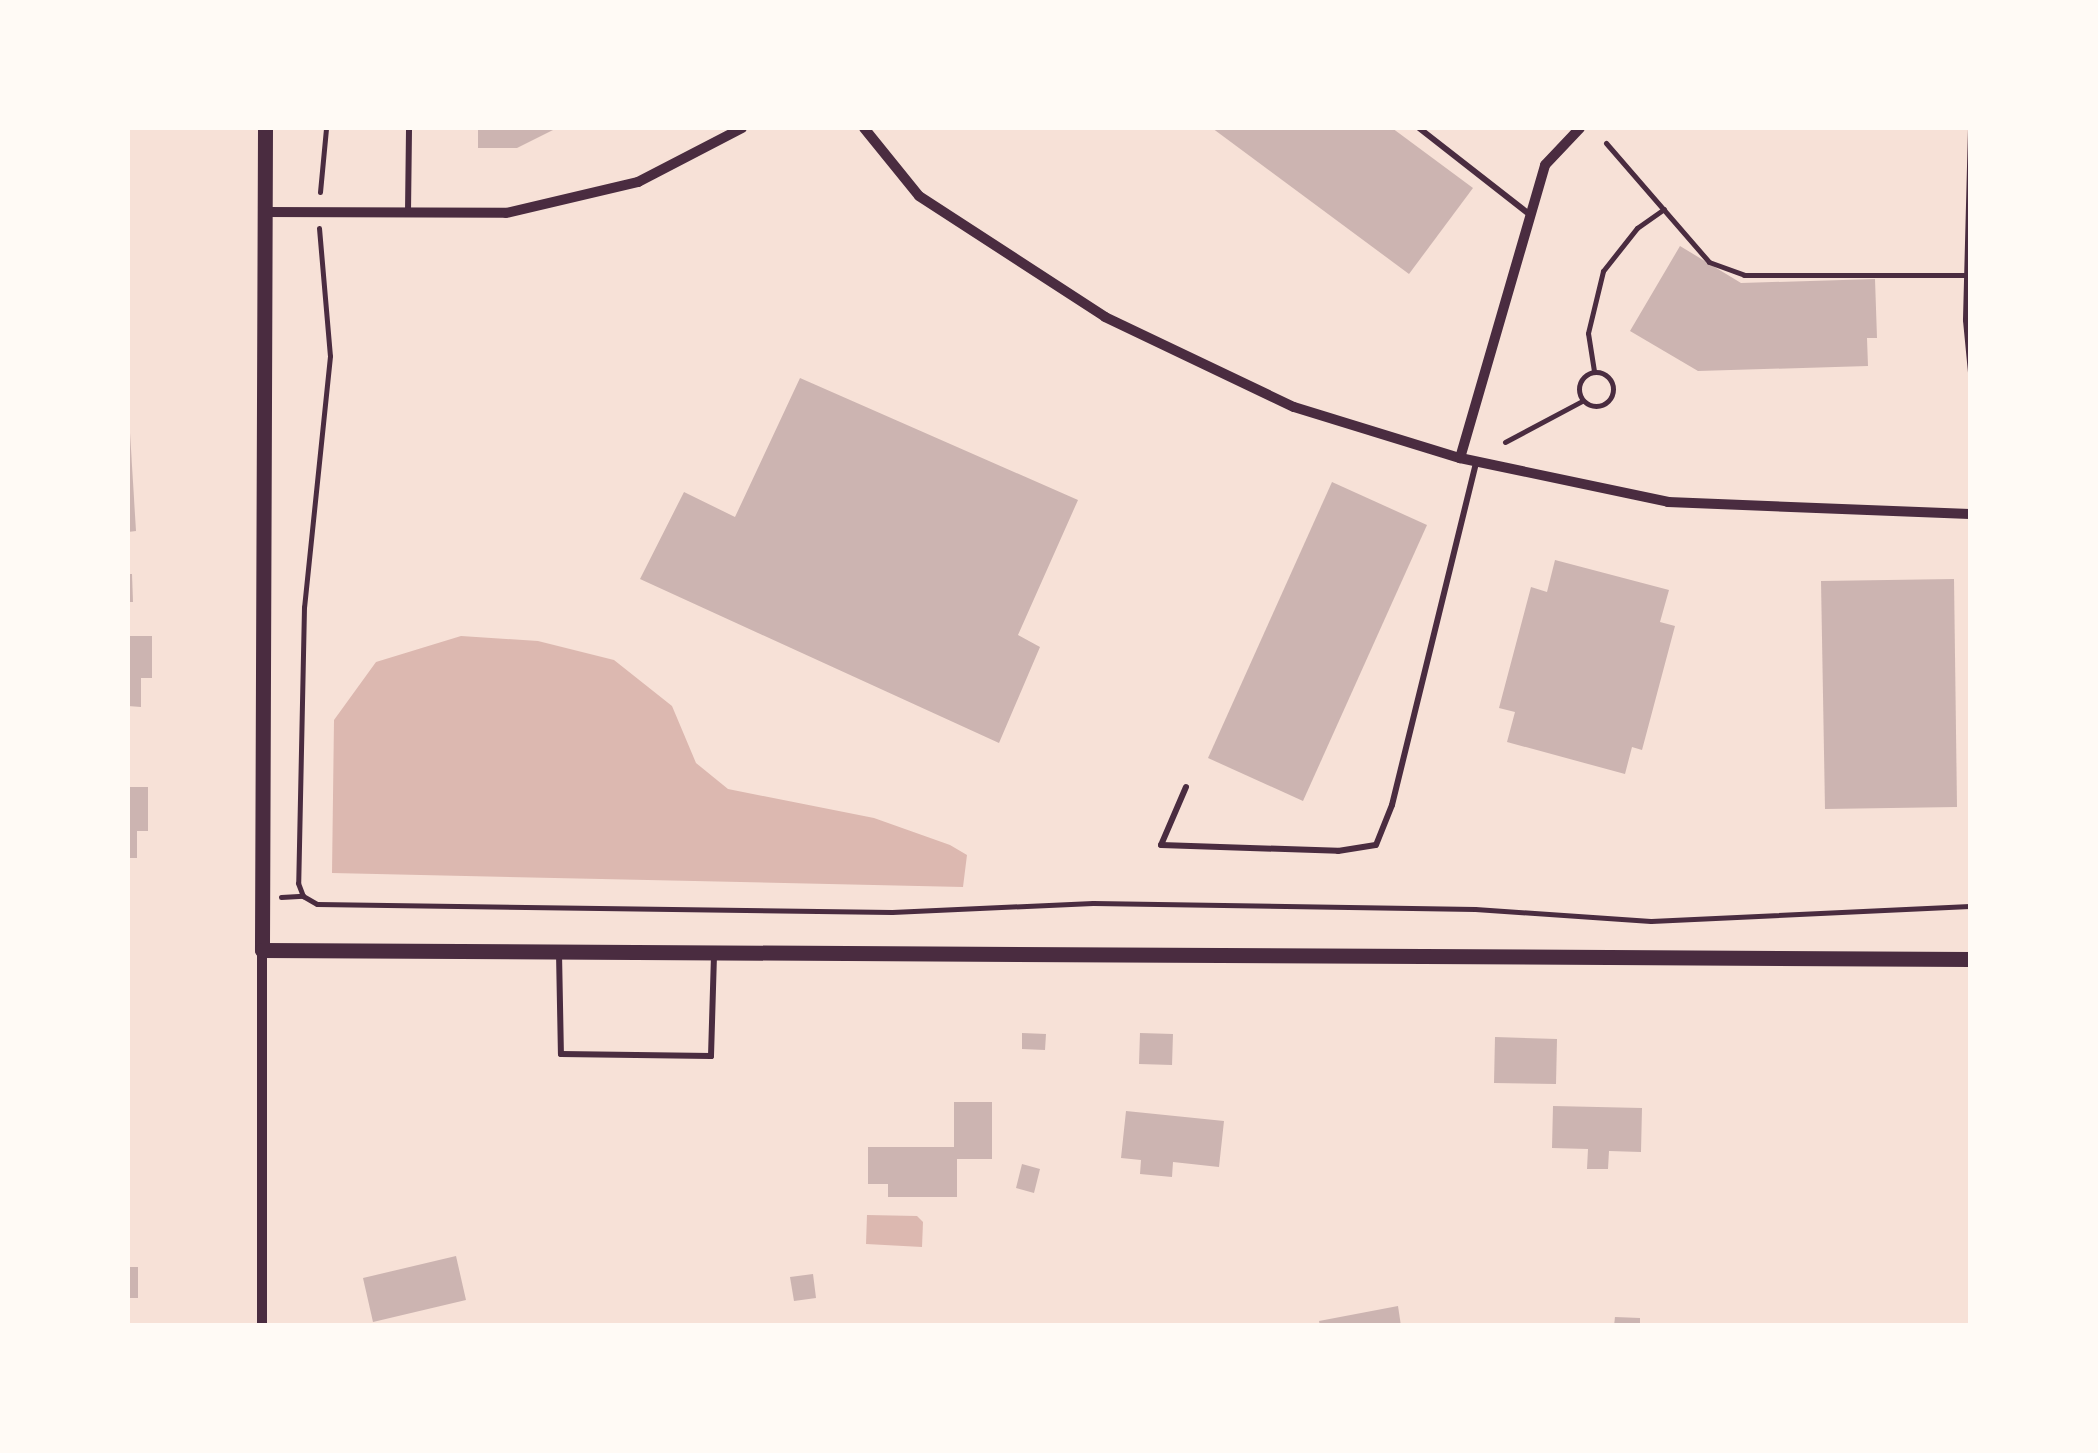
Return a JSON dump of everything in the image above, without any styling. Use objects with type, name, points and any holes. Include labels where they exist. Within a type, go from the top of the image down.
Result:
[{"type":"street","points":[[262,1326],[265,128]]},
{"type":"street","points":[[264,212],[506,212],[638,182],[742,128]]},
{"type":"street","points":[[864,128],[920,196],[1104,318],[1294,407],[1460,458],[1668,502],[1970,514]]},
{"type":"street","points":[[1460,458],[1545,165],[1580,128]]},
{"type":"street","points":[[262,950],[1970,959]]},
{"type":"lane","points":[[408,128],[408,212]]},
{"type":"lane","points":[[1420,128],[1530,215]]},
{"type":"lane","points":[[1186,786],[1162,845],[1338,851],[1376,845],[1392,805],[1476,460]]},
{"type":"lane","points":[[559,952],[560,1054],[692,1056],[711,1056],[714,953]]},
{"type":"path","points":[[320,178],[326,128]]},
{"type":"path","points":[[1970,128],[1970,372]]},
{"type":"path","points":[[1606,143],[1709,262],[1744,275],[1968,276]]},
{"type":"path","points":[[1594,372],[1588,333],[1602,271],[1636,228],[1664,210]]},
{"type":"path","points":[[319,255],[330,356],[304,608],[298,883],[316,904],[892,912],[1092,903],[1475,909],[1651,921],[1970,906]]},
{"type":"path","points":[[1583,400],[1581,380],[1594,372]]},
{"type":"path","points":[[1505,442],[1583,400],[1599,406],[1612,394],[1609,378],[1594,372]]},
{"type":"shaded area","points":[[461,636],[538,641],[614,660],[672,706],[696,763],[728,789],[874,818],[950,845],[967,855],[963,887],[332,873],[334,720],[376,662]]},
{"type":"shaded area","points":[[867,1215],[917,1216],[923,1222],[922,1247],[866,1244]]},
{"type":"building","points":[[478,128],[557,128],[517,148],[478,148]]},
{"type":"building","points":[[1212,128],[1392,128],[1473,188],[1409,274]]},
{"type":"building","points":[[1680,246],[1741,283],[1875,279],[1877,338],[1867,338],[1868,366],[1698,371],[1630,331]]},
{"type":"building","points":[[800,378],[1078,500],[1018,635],[1040,647],[999,743],[640,579],[684,492],[735,517]]},
{"type":"building","points":[[128,400],[136,531],[128,532]]},
{"type":"building","points":[[1332,482],[1427,525],[1303,801],[1208,758]]},
{"type":"building","points":[[1555,560],[1669,590],[1660,622],[1675,626],[1642,750],[1632,747],[1625,774],[1507,742],[1515,712],[1499,708],[1531,587],[1547,592]]},
{"type":"building","points":[[128,574],[132,574],[133,602],[128,602]]},
{"type":"building","points":[[1954,579],[1957,807],[1825,809],[1821,581]]},
{"type":"building","points":[[128,636],[152,636],[152,678],[141,678],[141,707],[128,706]]},
{"type":"building","points":[[128,787],[148,787],[148,831],[137,831],[137,858],[128,858]]},
{"type":"building","points":[[1022,1033],[1046,1034],[1045,1050],[1022,1049]]},
{"type":"building","points":[[1140,1033],[1173,1034],[1172,1065],[1139,1064]]},
{"type":"building","points":[[1495,1037],[1557,1039],[1556,1084],[1494,1083]]},
{"type":"building","points":[[954,1102],[992,1102],[992,1159],[957,1159],[957,1197],[888,1197],[888,1184],[868,1184],[868,1147],[954,1147]]},
{"type":"building","points":[[1553,1106],[1642,1108],[1641,1152],[1609,1151],[1608,1169],[1587,1169],[1588,1149],[1552,1148]]},
{"type":"building","points":[[1126,1111],[1224,1121],[1219,1167],[1173,1162],[1172,1177],[1140,1174],[1141,1160],[1121,1158]]},
{"type":"building","points":[[1022,1164],[1040,1169],[1034,1193],[1016,1188]]},
{"type":"building","points":[[456,1256],[466,1300],[373,1322],[363,1278]]},
{"type":"building","points":[[128,1267],[138,1267],[138,1298],[128,1298]]},
{"type":"building","points":[[813,1274],[816,1298],[794,1301],[790,1277]]},
{"type":"building","points":[[1398,1306],[1401,1326],[1320,1326],[1319,1321]]},
{"type":"building","points":[[1615,1317],[1640,1318],[1640,1326],[1614,1326]]}]
